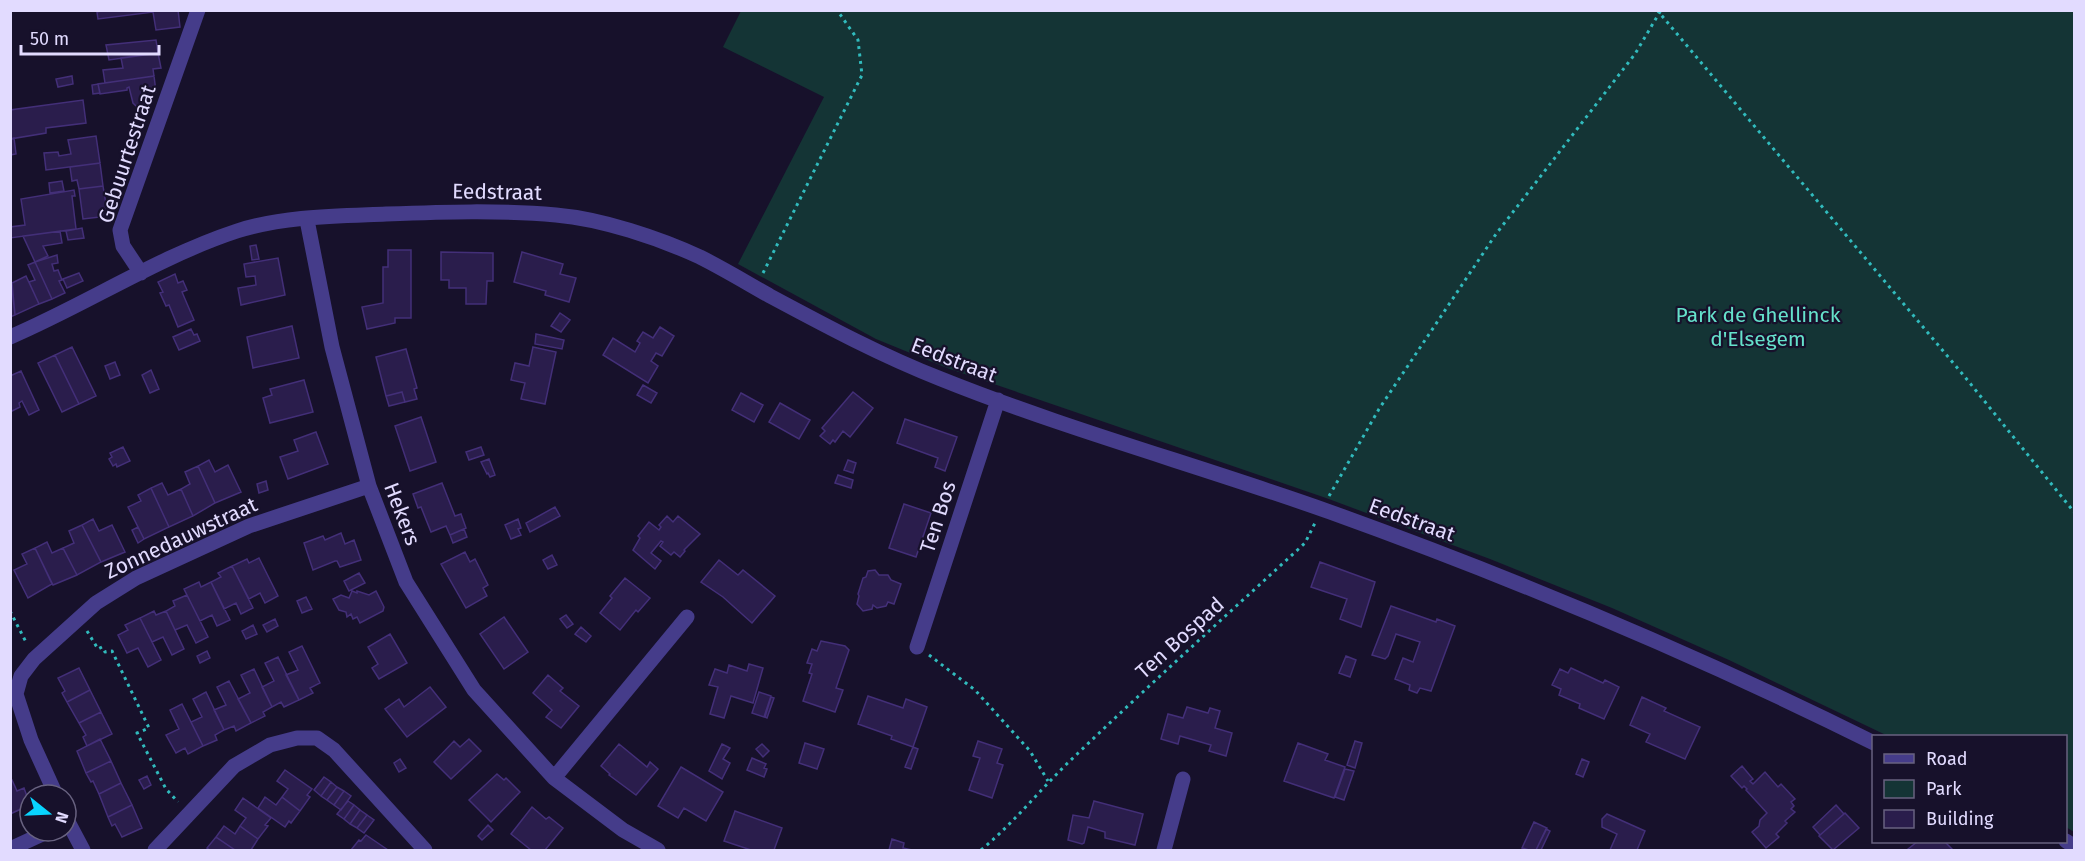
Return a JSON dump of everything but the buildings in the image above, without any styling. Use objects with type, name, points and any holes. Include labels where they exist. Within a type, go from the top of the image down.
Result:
[{"type":"street","name":"Gebuurtestraat","points":[[141,273],[123,246],[120,230],[198,10]]},
{"type":"street","name":"Eedstraat","points":[[10,337],[188,250],[238,231],[273,223],[349,215],[463,212],[508,212],[571,216],[594,220],[669,244],[701,258],[871,350],[942,380],[1322,509],[1475,566],[1607,619],[1872,742]]},
{"type":"street","name":"Hekers","points":[[307,220],[332,347],[369,486],[406,582],[474,690],[554,778],[623,830],[658,850]]},
{"type":"street","name":"Ten Bos","points":[[917,647],[999,400]]},
{"type":"street","name":"Zonnedauwstraat","points":[[51,783],[15,694],[21,676],[34,659],[96,603],[136,578],[249,526],[369,486]]},
{"type":"street","points":[[554,778],[687,616]]},
{"type":"street","points":[[155,850],[191,815],[234,766],[270,745],[297,738],[317,738],[334,750],[425,850]]},
{"type":"street","points":[[1164,850],[1183,779]]},
{"type":"path","points":[[755,288],[862,75],[858,40],[837,10]]},
{"type":"path","points":[[1659,12],[1965,377],[2074,512]]},
{"type":"path","name":"Ten Bospad","points":[[981,850],[1020,814],[1048,781],[1305,543],[1379,409],[1496,234],[1635,54],[1659,12]]},
{"type":"path","points":[[10,611],[34,659]]},
{"type":"path","points":[[80,619],[98,649],[102,647],[105,652],[112,651],[149,728],[137,733],[166,789],[191,815]]},
{"type":"path","points":[[917,647],[975,690],[1030,751],[1048,781]]},
{"type":"green space","name":"Park de Ghellinck d'Elsegem","points":[[741,11],[2074,11],[2074,832],[2067,828],[2067,735],[1886,735],[1729,660],[1612,608],[1490,559],[1326,498],[947,368],[876,339],[738,264],[824,97],[723,47]]}]
